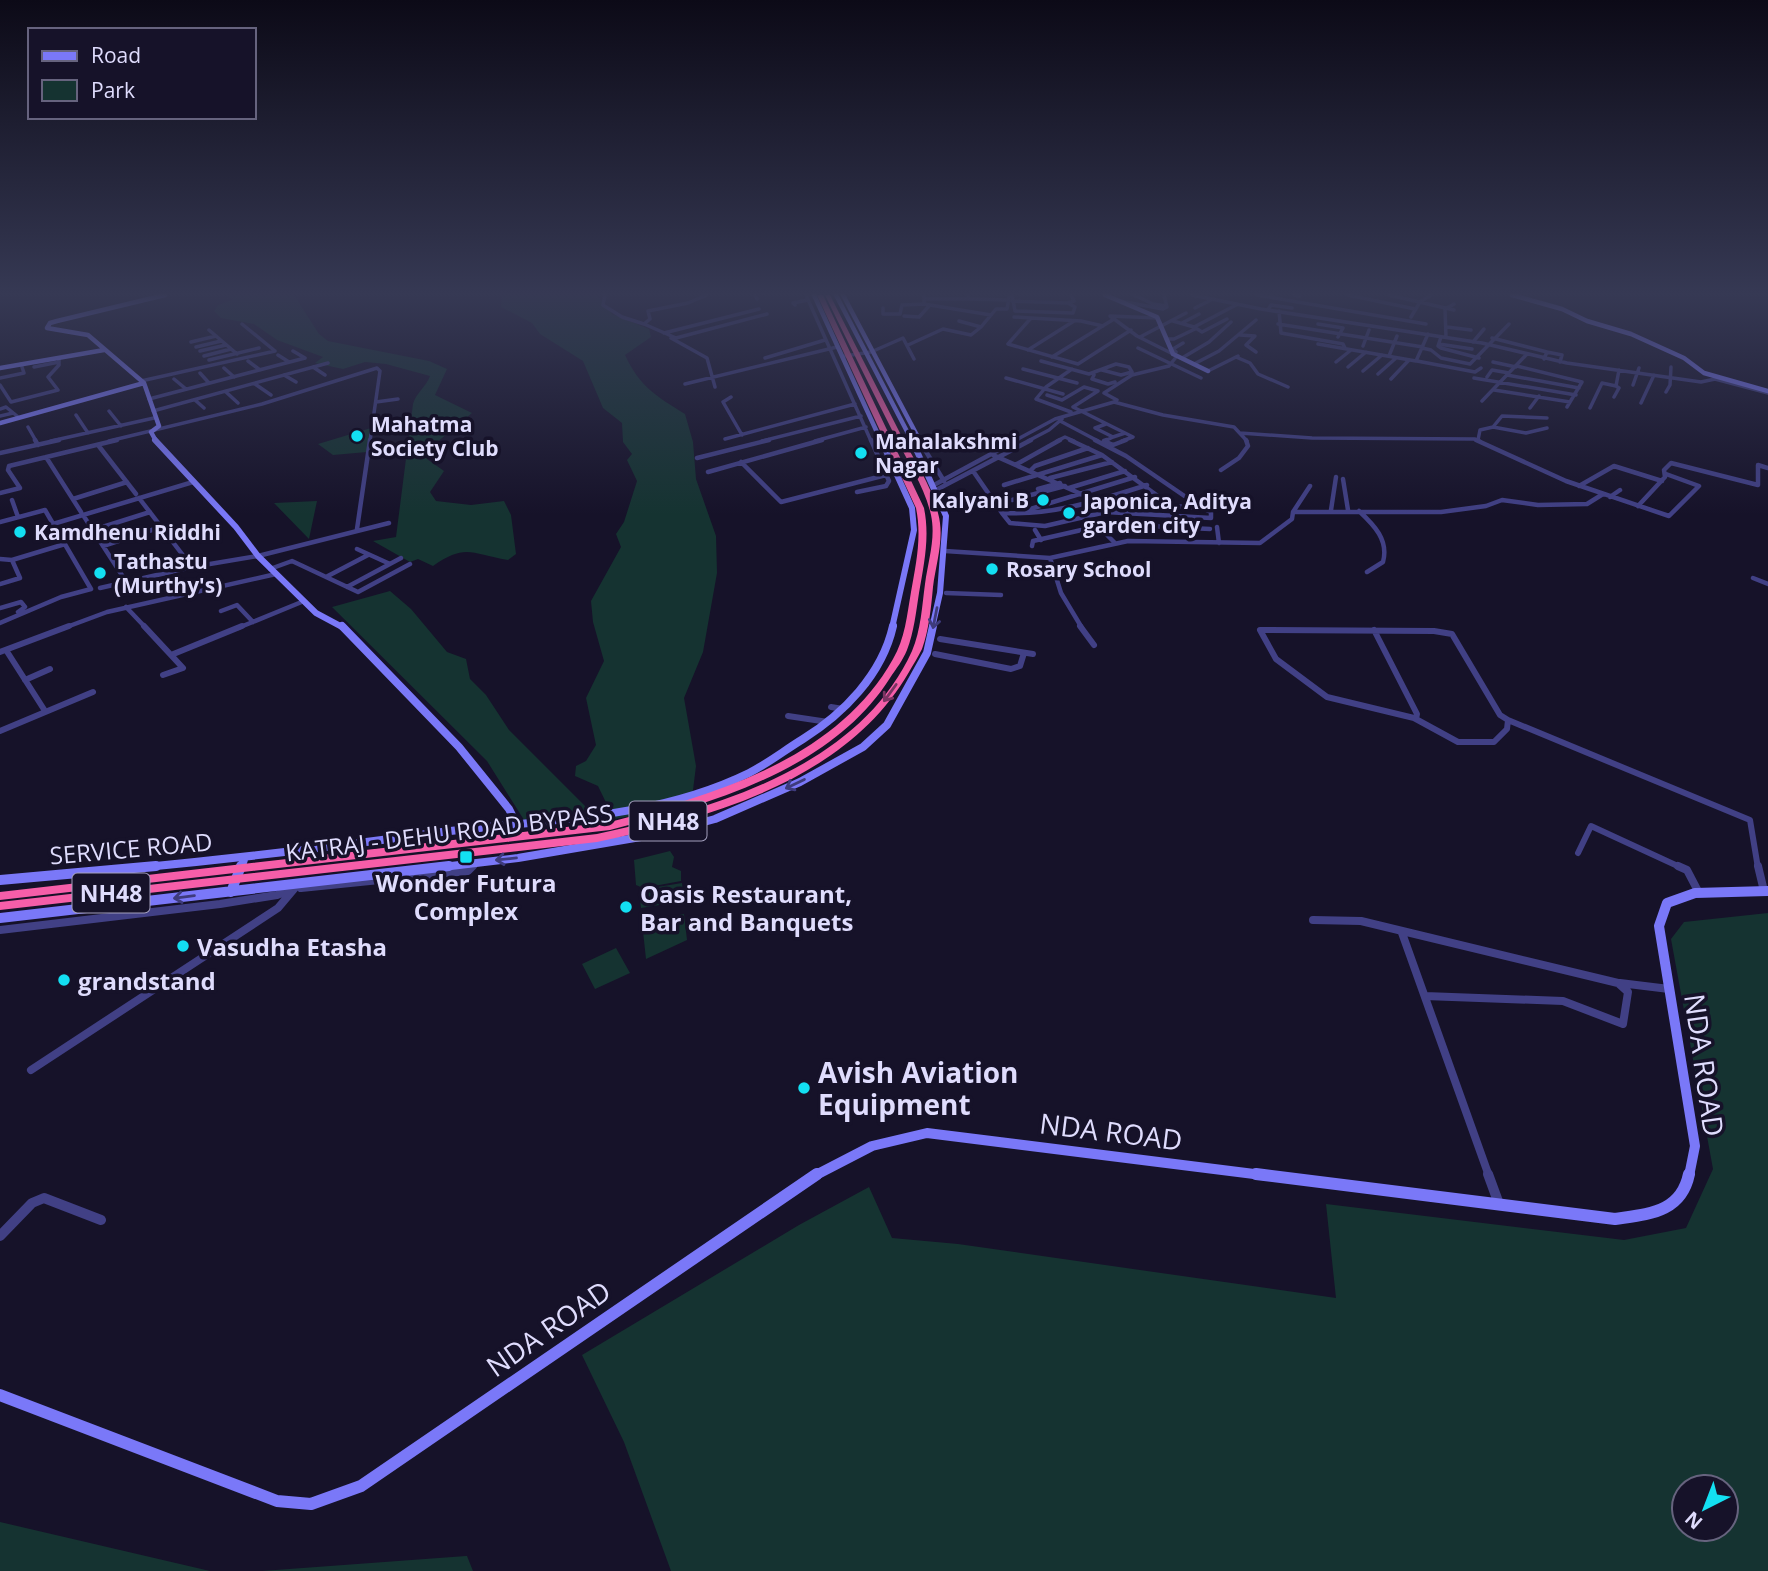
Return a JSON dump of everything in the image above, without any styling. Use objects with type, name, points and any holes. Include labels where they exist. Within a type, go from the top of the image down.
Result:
[{"type":"highway","name":"NH48","points":[[853,368],[920,508],[924,522],[923,546],[926,560]]},
{"type":"highway","name":"NH48","points":[[864,368],[933,506],[936,522],[934,547],[926,560]]},
{"type":"highway","name":"KATRAJ - DEHU ROAD BYPASS","points":[[0,906],[225,876],[269,865],[610,826],[692,804],[813,746],[843,724],[883,682],[897,661],[906,640],[926,560]]},
{"type":"highway","name":"KATRAJ - DEHU ROAD BYPASS","points":[[269,865],[597,838],[641,829],[748,795],[835,746],[885,701],[917,650],[928,601],[926,560]]},
{"type":"highway","name":"KATRAJ - DEHU ROAD BYPASS","points":[[0,896],[225,876]]},
{"type":"street","points":[[0,378],[24,373],[22,368]]},
{"type":"street","points":[[0,386],[11,402],[58,390],[48,377],[54,368]]},
{"type":"street","points":[[126,368],[142,382],[149,399],[159,426],[151,432]]},
{"type":"street","points":[[0,420],[142,382],[205,368]]},
{"type":"street","points":[[224,368],[234,377]]},
{"type":"street","points":[[149,399],[266,368]]},
{"type":"street","points":[[0,452],[121,426],[195,400],[308,368]]},
{"type":"street","points":[[315,368],[325,374]]},
{"type":"street","points":[[0,494],[20,488],[10,473],[9,466],[269,402],[375,368]]},
{"type":"street","points":[[357,529],[380,371],[377,368]]},
{"type":"street","points":[[710,368],[715,387]]},
{"type":"street","points":[[685,384],[752,368]]},
{"type":"street","points":[[839,368],[889,481],[886,486],[857,492]]},
{"type":"street","name":"SERVICE ROAD","points":[[0,880],[245,857],[269,865],[512,826],[625,812],[752,777],[830,722],[843,709],[882,658],[890,638],[914,530],[912,508],[847,368]]},
{"type":"street","points":[[874,368],[919,447],[944,481]]},
{"type":"street","points":[[0,918],[297,886],[578,849],[664,833],[715,819],[800,782],[863,747],[887,725],[927,653],[940,593],[945,553],[946,516],[919,447],[880,368]]},
{"type":"street","points":[[1091,375],[1108,368]]},
{"type":"street","points":[[1102,370],[1121,375],[1132,372],[1130,368]]},
{"type":"street","points":[[1162,368],[1136,373],[1104,393],[1126,404],[1163,415],[1234,427],[1248,446],[1239,457],[1221,470]]},
{"type":"street","points":[[1180,368],[1201,378]]},
{"type":"street","points":[[1203,368],[1208,371],[1213,368]]},
{"type":"street","points":[[1253,368],[1258,374],[1288,387]]},
{"type":"street","points":[[1363,371],[1366,368]]},
{"type":"street","points":[[1378,374],[1384,368]]},
{"type":"street","points":[[1391,379],[1401,368]]},
{"type":"street","points":[[1457,368],[1475,372],[1481,368]]},
{"type":"street","points":[[1482,401],[1514,368]]},
{"type":"street","points":[[1494,390],[1539,396],[1569,404],[1576,395],[1581,381],[1527,368]]},
{"type":"street","points":[[1543,372],[1546,368]]},
{"type":"street","points":[[1563,377],[1572,368]]},
{"type":"street","points":[[1599,378],[1602,368]]},
{"type":"street","points":[[1604,368],[1639,370],[1654,375],[1703,382],[1715,379],[1768,392]]},
{"type":"street","points":[[1666,392],[1671,368]]},
{"type":"street","points":[[1698,368],[1704,373],[1768,392]]},
{"type":"street","points":[[1023,369],[1077,383]]},
{"type":"street","points":[[1091,375],[1092,379],[1108,384],[1121,379],[1072,369],[1044,389],[1036,399],[1074,411],[1106,424],[1125,433],[1133,437],[1113,445],[1104,441],[1125,433]]},
{"type":"street","points":[[1614,397],[1623,369]]},
{"type":"street","points":[[1633,385],[1639,370]]},
{"type":"street","points":[[200,373],[209,383]]},
{"type":"street","points":[[284,375],[296,382]]},
{"type":"street","points":[[1487,376],[1507,375],[1578,388]]},
{"type":"street","points":[[1641,403],[1654,375]]},
{"type":"street","points":[[1006,378],[1062,394],[1056,398]]},
{"type":"street","points":[[1474,378],[1576,395]]},
{"type":"street","points":[[174,379],[186,390]]},
{"type":"street","points":[[1684,387],[1687,380]]},
{"type":"street","points":[[0,420],[142,382]]},
{"type":"street","points":[[1590,408],[1601,383],[1616,386]]},
{"type":"street","points":[[255,384],[271,395]]},
{"type":"street","points":[[1048,395],[1062,400],[1085,387],[1098,391],[1073,406],[1074,411]]},
{"type":"street","points":[[226,392],[238,403]]},
{"type":"street","points":[[850,394],[858,393]]},
{"type":"street","points":[[1530,408],[1539,396]]},
{"type":"street","points":[[731,397],[723,400],[742,435]]},
{"type":"street","points":[[376,402],[398,399]]},
{"type":"street","points":[[195,400],[204,408]]},
{"type":"street","points":[[1062,420],[1074,411],[1104,403],[1126,404]]},
{"type":"street","points":[[749,460],[728,438],[855,404]]},
{"type":"street","points":[[0,409],[6,407],[15,414]]},
{"type":"street","points":[[109,411],[121,426]]},
{"type":"street","points":[[76,415],[88,433]]},
{"type":"street","points":[[698,458],[861,416]]},
{"type":"street","points":[[1493,427],[1502,416],[1547,418]]},
{"type":"street","points":[[935,487],[974,472],[1055,419],[1062,420],[1126,456],[1211,512],[1211,518],[1113,512],[1045,526],[1010,523],[974,472]]},
{"type":"street","points":[[1106,424],[1095,428],[1113,437]]},
{"type":"street","points":[[27,426],[38,445]]},
{"type":"street","points":[[708,472],[866,427]]},
{"type":"street","points":[[1478,440],[1480,430],[1493,427],[1526,433],[1547,428]]},
{"type":"street","points":[[151,432],[156,442],[236,527],[258,556],[316,613],[342,626],[459,747],[509,808],[514,819],[512,826]]},
{"type":"street","points":[[1240,433],[1312,438],[1449,437],[1478,440],[1579,486],[1669,516],[1699,486],[1665,474]]},
{"type":"street","points":[[1017,464],[1065,437],[1102,455],[1147,485],[1172,506]]},
{"type":"street","points":[[98,445],[192,567]]},
{"type":"street","points":[[1031,470],[1035,466],[1088,448]]},
{"type":"street","points":[[1004,485],[1102,455]]},
{"type":"street","points":[[935,487],[996,456],[1100,501],[1202,508]]},
{"type":"street","points":[[46,457],[127,583]]},
{"type":"street","points":[[741,462],[781,502],[886,475]]},
{"type":"street","points":[[1050,478],[1112,462]]},
{"type":"street","points":[[1637,506],[1662,481],[1664,470],[1671,463],[1758,485],[1758,465],[1768,468]]},
{"type":"street","points":[[1579,486],[1614,466],[1662,481]]},
{"type":"street","points":[[1012,498],[1125,471]]},
{"type":"street","points":[[0,476],[10,473]]},
{"type":"street","points":[[1024,511],[1135,477]]},
{"type":"street","points":[[1331,510],[1336,477]]},
{"type":"street","points":[[1343,478],[1348,510]]},
{"type":"street","points":[[73,499],[127,482]]},
{"type":"street","points":[[53,524],[137,496],[193,482]]},
{"type":"street","points":[[1002,513],[1032,515],[1100,501],[1147,485]]},
{"type":"street","points":[[910,551],[1050,558],[1115,543],[1265,541],[1292,519],[1293,512],[1310,486]]},
{"type":"street","points":[[1610,497],[1620,490]]},
{"type":"street","points":[[1293,512],[1441,512],[1486,506],[1502,500],[1538,505],[1587,504],[1603,495]]},
{"type":"street","points":[[12,500],[18,517]]},
{"type":"street","points":[[1100,501],[1099,507],[1108,524]]},
{"type":"street","points":[[1111,502],[1113,512]]},
{"type":"street","points":[[0,522],[45,510],[91,589],[61,597],[0,621]]},
{"type":"street","points":[[1359,511],[1377,528],[1385,551],[1383,562],[1367,572]]},
{"type":"street","points":[[93,530],[150,512]]},
{"type":"street","points":[[100,588],[192,567],[258,556],[389,523]]},
{"type":"street","points":[[1032,546],[1034,541],[1108,524],[1210,528]]},
{"type":"street","points":[[1098,526],[1115,543]]},
{"type":"street","points":[[103,546],[161,527]]},
{"type":"street","points":[[1217,527],[1219,543]]},
{"type":"street","points":[[1035,530],[1041,540]]},
{"type":"street","points":[[0,559],[12,560],[65,544]]},
{"type":"street","points":[[358,550],[390,564]]},
{"type":"street","points":[[326,577],[368,555]]},
{"type":"street","points":[[347,587],[401,558]]},
{"type":"street","points":[[1050,558],[1063,600],[1094,645]]},
{"type":"street","points":[[0,584],[20,578],[12,560]]},
{"type":"street","points":[[45,712],[3,651],[126,607],[273,571],[292,561],[358,592],[410,564]]},
{"type":"street","points":[[1753,578],[1768,584]]},
{"type":"street","points":[[986,595],[987,586]]},
{"type":"street","points":[[946,593],[1001,595]]},
{"type":"street","points":[[171,655],[304,601]]},
{"type":"street","points":[[0,608],[21,602],[25,607],[0,621]]},
{"type":"street","points":[[221,611],[237,605],[253,622]]},
{"type":"street","points":[[126,607],[183,668],[163,675]]},
{"type":"street","points":[[1508,720],[1507,729],[1494,742],[1474,744],[1448,737],[1416,719],[1335,699],[1319,692],[1276,659],[1260,630],[1374,630],[1452,634],[1500,715],[1508,720],[1750,820],[1757,873],[1766,891]]},
{"type":"street","points":[[1374,630],[1417,714],[1416,719]]},
{"type":"street","points":[[940,639],[1033,654]]},
{"type":"street","points":[[935,654],[1011,669],[1020,666],[1024,653]]},
{"type":"street","points":[[25,680],[50,669]]},
{"type":"street","points":[[0,731],[93,692]]},
{"type":"street","points":[[831,707],[843,709]]},
{"type":"street","points":[[788,716],[830,722]]},
{"type":"street","points":[[1578,853],[1591,826],[1687,870],[1699,893]]},
{"type":"street","points":[[231,892],[245,857]]},
{"type":"street","points":[[251,889],[269,865]]},
{"type":"street","points":[[0,930],[232,902],[277,895],[297,886]]},
{"type":"street","points":[[31,1070],[278,908],[297,886]]},
{"type":"street","name":"NDA ROAD","points":[[0,1395],[277,1502],[311,1504],[361,1486],[806,1180],[872,1146],[927,1133],[1615,1219],[1652,1213],[1670,1206],[1686,1189],[1695,1146],[1659,926],[1667,903],[1699,893],[1766,891]]},
{"type":"street","points":[[1313,920],[1361,921],[1618,983],[1670,989]]},
{"type":"street","points":[[1402,933],[1499,1204]]},
{"type":"street","points":[[1425,996],[1563,1001],[1623,1024],[1628,992],[1618,983]]},
{"type":"street","points":[[0,1236],[32,1203],[44,1198],[101,1220]]},
{"type":"green space","points":[[402,368],[447,369],[435,395],[472,413],[436,443],[427,459],[444,471],[430,492],[436,501],[471,505],[504,501],[511,515],[516,554],[508,560],[461,552],[433,566],[418,559],[410,562],[373,541],[396,537],[413,404],[430,376]]},
{"type":"green space","points":[[586,368],[633,368],[650,390],[685,414],[693,442],[696,479],[716,536],[717,573],[703,652],[684,698],[696,766],[692,798],[661,811],[614,819],[598,786],[575,776],[576,766],[586,761],[596,745],[586,698],[604,661],[593,622],[591,601],[621,547],[616,534],[624,522],[637,481],[627,460],[632,454],[623,442],[622,423],[603,408]]},
{"type":"green space","name":"Mahatma Society Club","points":[[371,428],[367,452],[333,455],[318,444]]},
{"type":"green space","points":[[317,501],[309,539],[274,503]]},
{"type":"green space","points":[[390,591],[411,609],[447,652],[466,659],[470,679],[486,695],[509,730],[590,811],[524,820],[487,761],[332,607]]},
{"type":"green space","points":[[670,851],[674,857],[672,867],[681,871],[681,881],[643,888],[636,885],[634,860]]},
{"type":"green space","points":[[682,883],[684,901],[641,908],[639,890]]},
{"type":"green space","points":[[1768,913],[1768,1571],[671,1571],[624,1442],[582,1355],[799,1225],[869,1187],[892,1238],[958,1244],[1336,1298],[1326,1204],[1624,1240],[1686,1228],[1713,1169],[1671,939],[1684,922]]},
{"type":"green space","points":[[684,914],[687,940],[646,959],[642,922]]},
{"type":"green space","points":[[616,948],[630,973],[595,989],[582,964]]},
{"type":"green space","points":[[0,1522],[210,1571],[0,1571]]},
{"type":"green space","points":[[466,1556],[473,1571],[262,1571]]},
{"type":"place","name":"Mahatma Society Club","points":[[357,436]]},
{"type":"place","name":"Mahalakshmi Nagar","points":[[861,453]]},
{"type":"place","name":"Kalyani B","points":[[1043,500]]},
{"type":"place","name":"Japonica, Aditya garden city","points":[[1069,513]]},
{"type":"place","name":"Kamdhenu Riddhi","points":[[20,532]]},
{"type":"place","name":"Rosary School","points":[[992,569]]},
{"type":"place","name":"Tathastu (Murthy's)","points":[[100,573]]},
{"type":"place","name":"Wonder Futura Complex","points":[[466,857]]},
{"type":"place","name":"Oasis Restaurant, Bar and Banquets","points":[[626,907]]},
{"type":"place","name":"Vasudha Etasha","points":[[183,946]]},
{"type":"place","name":"grandstand","points":[[64,980]]},
{"type":"place","name":"Avish Aviation Equipment","points":[[804,1088]]}]
